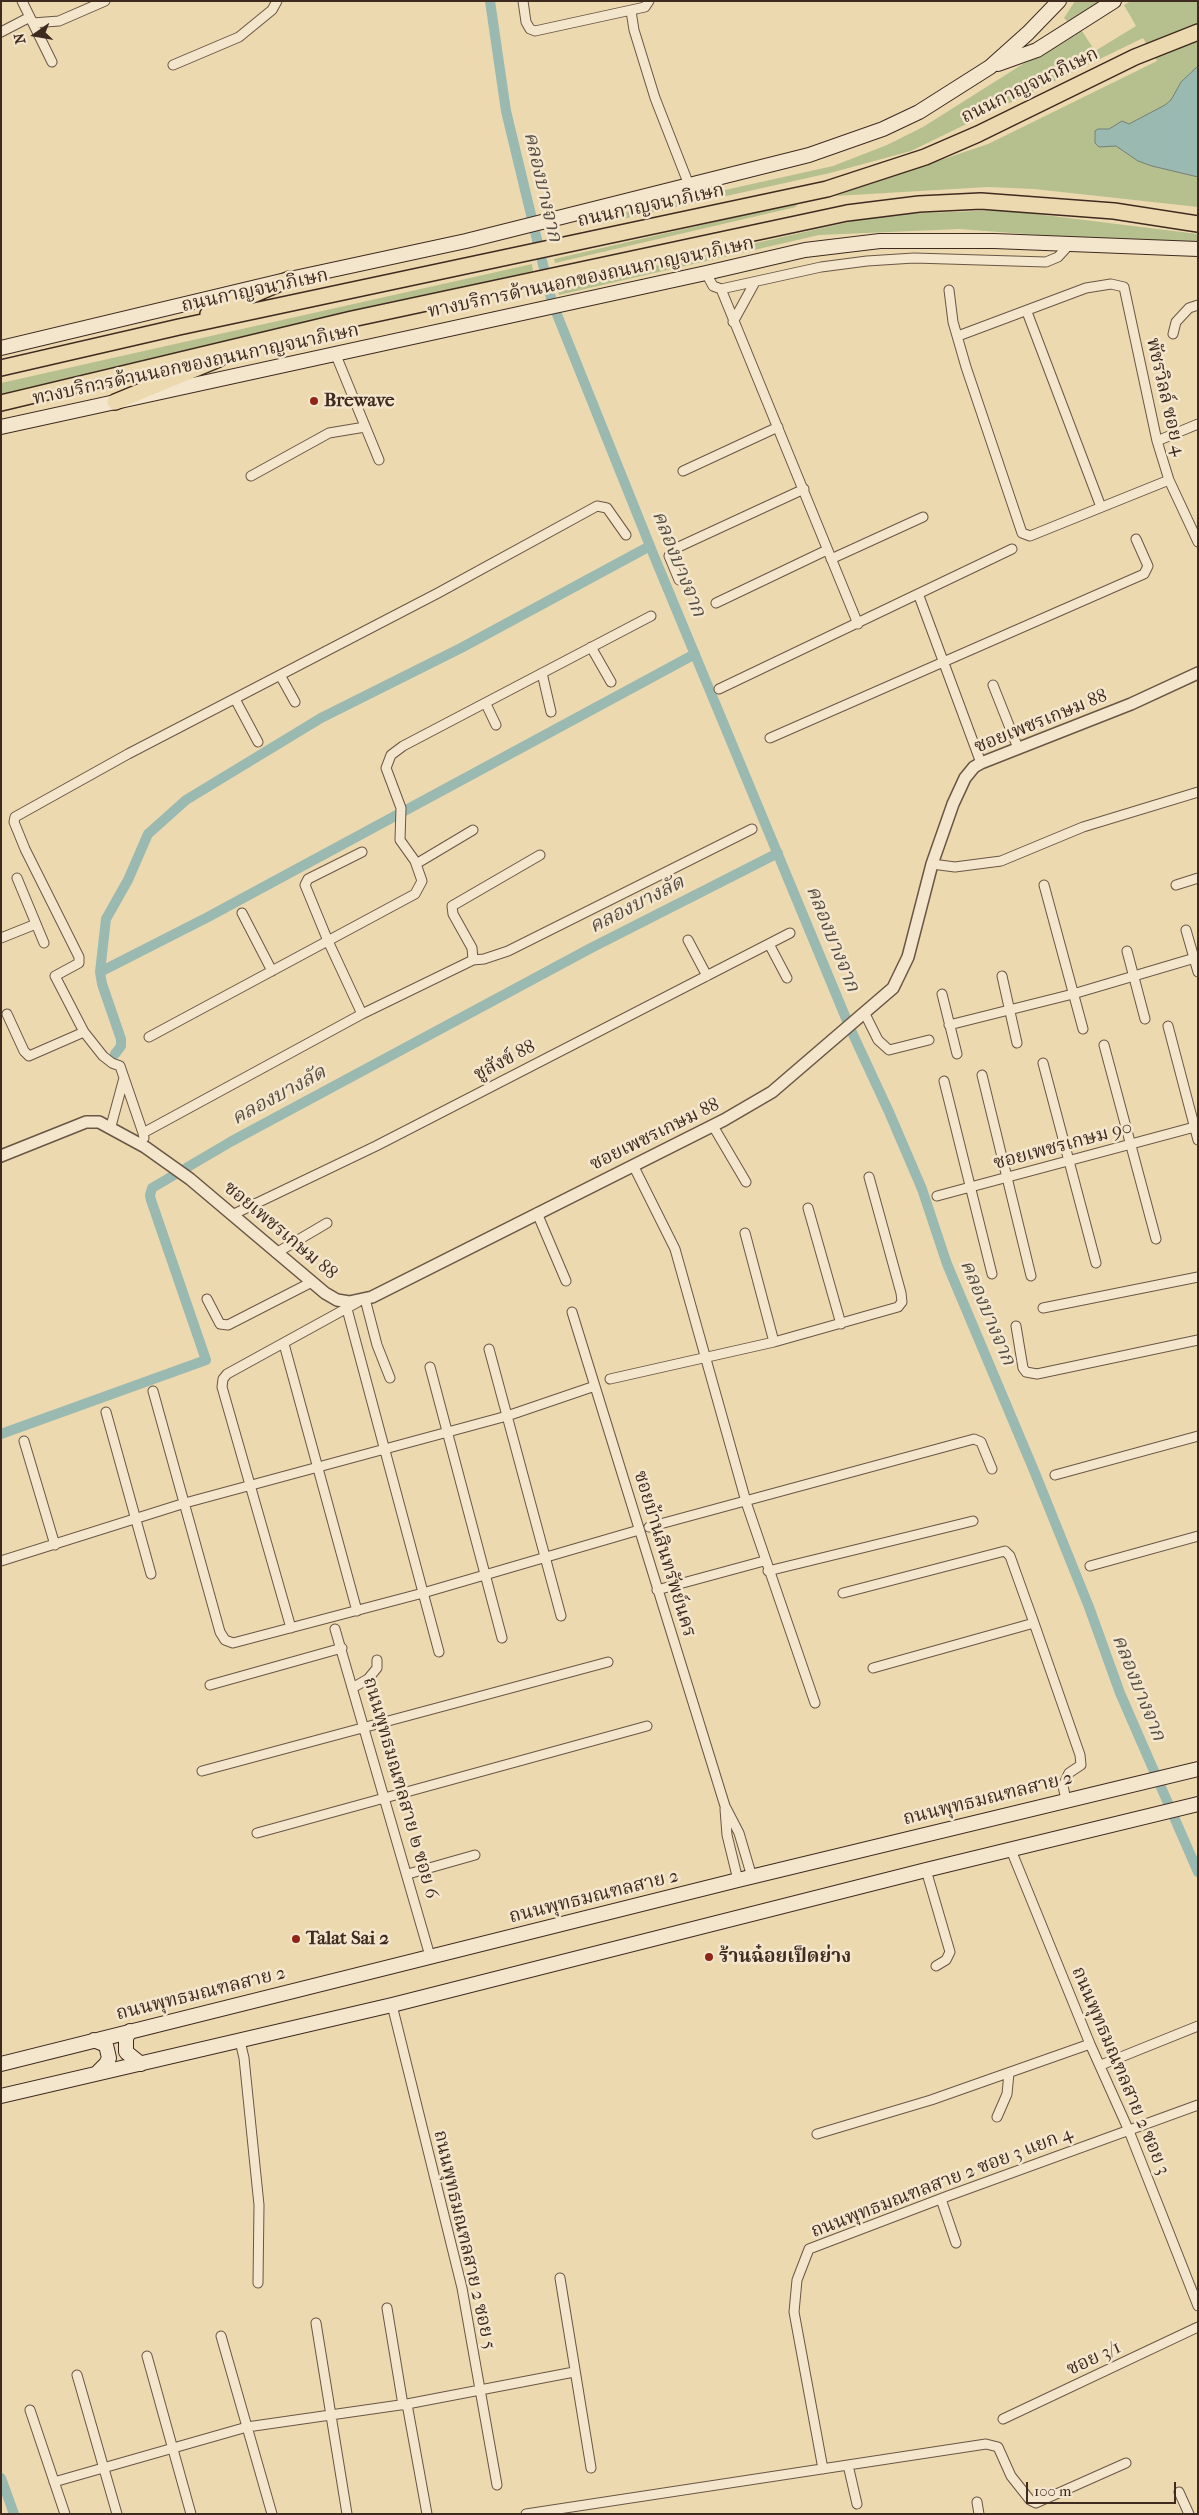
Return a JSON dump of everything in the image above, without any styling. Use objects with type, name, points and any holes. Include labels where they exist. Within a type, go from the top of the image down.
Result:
[{"type":"highway","name":"ถนนกาญจนาภิเษก","points":[[1,368],[179,327],[827,189],[872,176],[925,157],[978,134],[1135,57],[1198,32]]},
{"type":"highway","points":[[1,403],[352,319],[847,213],[919,204],[981,201],[1114,212],[1198,224]]},
{"type":"highway","points":[[179,327],[290,279]]},
{"type":"highway","points":[[115,402],[258,342]]},
{"type":"main road","points":[[1,348],[290,279],[466,241],[809,155],[883,129],[918,112],[990,67],[1028,34],[1059,1]]},
{"type":"main road","points":[[990,67],[1037,50],[1114,1]]},
{"type":"main road","name":"ทางบริการด้านนอกของถนนกาญจนาภิเษก","points":[[1,427],[805,250],[844,244],[880,240],[994,241],[1198,249]]},
{"type":"main road","name":"ถนนพุทธมณฑลสาย 2","points":[[1,2064],[738,1880],[1198,1769]]},
{"type":"main road","points":[[1,2096],[392,2005],[926,1870],[1198,1804]]},
{"type":"main road","points":[[130,2031],[126,2038],[126,2052],[141,2064]]},
{"type":"main road","points":[[94,2040],[106,2045],[109,2054],[106,2064],[97,2073]]},
{"type":"street","points":[[22,1],[52,62]]},
{"type":"street","points":[[1,32],[31,20],[64,20],[105,1]]},
{"type":"street","points":[[173,64],[239,37],[272,10],[277,1]]},
{"type":"street","points":[[523,1],[526,22],[530,29],[535,31],[631,16],[645,7],[648,1]]},
{"type":"street","points":[[631,16],[654,98],[689,185]]},
{"type":"street","points":[[994,241],[995,259]]},
{"type":"street","points":[[706,273],[713,286],[721,289],[821,267],[866,261],[914,258],[1046,262],[1058,257],[1069,245]]},
{"type":"street","points":[[734,322],[756,282]]},
{"type":"street","name":"พัชรวิลล์ ซอย 4","points":[[1027,312],[1086,288],[1111,284],[1124,287],[1157,441],[1170,480],[1197,541]]},
{"type":"street","points":[[721,289],[858,624]]},
{"type":"street","points":[[948,290],[966,367],[1022,533],[1030,536],[1170,480]]},
{"type":"street","points":[[1173,334],[1176,322],[1189,308],[1198,304]]},
{"type":"street","points":[[958,336],[1027,312],[1100,507]]},
{"type":"street","points":[[335,353],[379,460]]},
{"type":"street","points":[[1157,441],[1198,424]]},
{"type":"street","points":[[251,476],[329,433],[365,427]]},
{"type":"street","points":[[683,471],[778,427]]},
{"type":"street","points":[[679,580],[669,556],[672,550],[804,489]]},
{"type":"street","points":[[145,1147],[143,1133],[120,1066],[103,1056],[84,1032],[56,976],[79,963],[79,958],[25,849],[14,822],[15,817],[128,754],[598,506],[607,508],[626,535]]},
{"type":"street","points":[[716,603],[829,554],[923,517]]},
{"type":"street","points":[[770,738],[1144,574],[1148,566],[1136,539]]},
{"type":"street","points":[[719,689],[919,596],[1012,549]]},
{"type":"street","points":[[919,596],[981,763]]},
{"type":"street","points":[[149,1037],[415,894],[422,881],[416,864],[400,840],[401,812],[386,768],[391,755],[403,746],[651,616]]},
{"type":"street","points":[[591,647],[611,682]]},
{"type":"street","points":[[542,673],[551,712]]},
{"type":"street","name":"ซอยเพชรเกษม 88","points":[[1,1156],[86,1122],[100,1122],[111,1126],[145,1147],[190,1179],[234,1214],[310,1282],[337,1300],[349,1302],[363,1300],[713,1126],[772,1092],[894,988],[901,976],[932,864],[952,804],[964,778],[981,763],[1131,704],[1198,673]]},
{"type":"street","points":[[280,675],[295,702]]},
{"type":"street","points":[[993,685],[1018,748]]},
{"type":"street","points":[[236,698],[258,742]]},
{"type":"street","points":[[486,704],[496,725]]},
{"type":"street","points":[[932,864],[955,867],[1001,860],[1083,827],[1198,792]]},
{"type":"street","points":[[143,1133],[362,1014],[473,960],[484,960],[508,951],[752,828]]},
{"type":"street","points":[[416,864],[472,830]]},
{"type":"street","points":[[362,852],[305,882],[328,941],[362,1014]]},
{"type":"street","points":[[473,960],[472,948],[453,914],[452,906],[540,855]]},
{"type":"street","points":[[17,878],[44,944]]},
{"type":"street","points":[[1176,886],[1198,878]]},
{"type":"street","points":[[1044,885],[1083,1029]]},
{"type":"street","points":[[242,913],[272,971]]},
{"type":"street","points":[[1,938],[36,924]]},
{"type":"street","points":[[1186,930],[1196,958],[1198,972]]},
{"type":"street","name":"ชูสังข์ 88","points":[[234,1214],[376,1146],[790,933]]},
{"type":"street","points":[[688,940],[707,976]]},
{"type":"street","points":[[769,944],[787,978]]},
{"type":"street","points":[[1127,951],[1145,1019]]},
{"type":"street","points":[[949,1025],[1073,994],[1196,958]]},
{"type":"street","points":[[1002,976],[1017,1043]]},
{"type":"street","points":[[942,994],[957,1054]]},
{"type":"street","points":[[7,1014],[24,1051],[29,1056],[84,1032]]},
{"type":"street","points":[[861,1017],[878,1040],[889,1050],[929,1040]]},
{"type":"street","points":[[1168,1026],[1196,1126],[1198,1140]]},
{"type":"street","points":[[1104,1045],[1156,1239]]},
{"type":"street","points":[[1043,1063],[1096,1264]]},
{"type":"street","points":[[982,1074],[1031,1276]]},
{"type":"street","points":[[111,1126],[124,1078]]},
{"type":"street","points":[[944,1082],[992,1274]]},
{"type":"street","points":[[713,1126],[746,1182]]},
{"type":"street","name":"ซอยเพชรเกษม 90","points":[[937,1196],[1196,1126]]},
{"type":"street","points":[[633,1165],[675,1249],[745,1500],[764,1560],[816,1703]]},
{"type":"street","points":[[610,1379],[774,1342],[898,1307],[902,1302],[901,1292],[868,1177]]},
{"type":"street","points":[[808,1208],[841,1324]]},
{"type":"street","points":[[538,1213],[566,1281]]},
{"type":"street","points":[[276,1253],[327,1223]]},
{"type":"street","points":[[745,1233],[774,1342]]},
{"type":"street","points":[[1043,1308],[1198,1277]]},
{"type":"street","points":[[207,1299],[220,1324],[228,1325],[310,1282]]},
{"type":"street","points":[[291,1628],[252,1486],[222,1387],[223,1378],[227,1374],[363,1300],[390,1378]]},
{"type":"street","points":[[347,1309],[439,1652]]},
{"type":"street","name":"ซอยบ้านสินทรัพย์นคร","points":[[572,1312],[725,1806]]},
{"type":"street","points":[[1016,1326],[1023,1368],[1026,1372],[1037,1374],[1198,1340]]},
{"type":"street","points":[[284,1344],[357,1610]]},
{"type":"street","points":[[490,1349],[561,1616]]},
{"type":"street","points":[[430,1367],[502,1638]]},
{"type":"street","points":[[1,1561],[185,1503],[507,1416],[595,1386]]},
{"type":"street","points":[[153,1391],[220,1632],[225,1640],[233,1643],[423,1593],[639,1530]]},
{"type":"street","points":[[106,1412],[151,1574]]},
{"type":"street","points":[[1055,1474],[1198,1436]]},
{"type":"street","points":[[649,1527],[974,1439],[981,1442],[992,1469]]},
{"type":"street","points":[[24,1441],[55,1545]]},
{"type":"street","points":[[768,1571],[974,1520]]},
{"type":"street","points":[[1090,1566],[1198,1536]]},
{"type":"street","points":[[843,1593],[1005,1551],[1010,1556],[1080,1755],[1081,1765],[1069,1773],[1063,1786],[1066,1800]]},
{"type":"street","points":[[657,1590],[764,1560]]},
{"type":"street","points":[[873,1668],[1034,1623]]},
{"type":"street","name":"ถนนพุทธมณฑลสาย ๒ ซอย 6","points":[[335,1629],[354,1687],[430,1956]]},
{"type":"street","points":[[210,1685],[342,1648]]},
{"type":"street","points":[[354,1687],[368,1679],[377,1668],[377,1660]]},
{"type":"street","points":[[202,1771],[608,1662]]},
{"type":"street","points":[[257,1833],[647,1726]]},
{"type":"street","points":[[725,1806],[739,1833],[752,1877]]},
{"type":"street","points":[[725,1806],[728,1836],[738,1880]]},
{"type":"street","name":"ถนนพุทธมณฑลสาย 2 ซอย 3","points":[[1011,1850],[1090,2044],[1129,2131],[1198,2306]]},
{"type":"street","points":[[408,1874],[475,1855]]},
{"type":"street","points":[[926,1870],[950,1952],[946,1960],[936,1966]]},
{"type":"street","name":"ถนนพุทธมณฑลสาย 2 ซอย 5","points":[[392,2005],[462,2288],[497,2485]]},
{"type":"street","points":[[1101,2065],[1198,2026]]},
{"type":"street","points":[[240,2041],[244,2058],[259,2205],[258,2283]]},
{"type":"street","points":[[817,2134],[931,2100],[1090,2044]]},
{"type":"street","points":[[996,2117],[1006,2094],[1009,2073]]},
{"type":"street","name":"ถนนพุทธมณฑลสาย 2 ซอย 3 แยก 4","points":[[823,2469],[796,2328],[794,2296],[801,2267],[809,2249],[1198,2106]]},
{"type":"street","points":[[941,2199],[956,2243]]},
{"type":"street","points":[[560,2278],[590,2468]]},
{"type":"street","points":[[387,2308],[427,2514]]},
{"type":"street","points":[[316,2323],[347,2514]]},
{"type":"street","name":"ซอย 3/1","points":[[1003,2419],[1198,2327]]},
{"type":"street","points":[[221,2336],[272,2514]]},
{"type":"street","points":[[147,2356],[191,2514]]},
{"type":"street","points":[[54,2482],[247,2427],[405,2404],[574,2372]]},
{"type":"street","points":[[78,2375],[117,2514]]},
{"type":"street","points":[[30,2410],[64,2514]]},
{"type":"street","points":[[526,2514],[991,2444],[1001,2452],[1016,2484],[1036,2503],[1126,2463]]},
{"type":"street","points":[[848,2465],[857,2504]]},
{"type":"street","points":[[1179,2492],[1189,2514]]},
{"type":"street","points":[[977,2502],[979,2514]]},
{"type":"green space","points":[[1075,1],[1100,1],[1070,24],[1064,18]]},
{"type":"green space","points":[[1131,1],[1198,1],[1198,207],[1034,189],[988,187],[835,196],[988,144],[1157,61],[1143,38],[911,151],[830,173],[600,224],[599,218],[833,166],[887,145],[923,127],[1080,28],[1095,51],[1136,26],[1124,5]]},
{"type":"green space","points":[[797,203],[796,207],[555,263],[554,259]]},
{"type":"green space","points":[[1003,210],[1198,234],[1198,243],[1089,239],[960,229],[819,235],[559,295],[558,288],[866,218],[898,214]]},
{"type":"green space","points":[[532,264],[533,271],[1,395],[1,383]]},
{"type":"water","points":[[1198,66],[1198,177],[1152,166],[1138,161],[1116,146],[1099,147],[1095,143],[1095,131],[1098,129],[1109,129],[1122,121],[1129,124],[1165,105],[1171,100],[1181,82]]},
{"type":"waterway","name":"คลองบางจาก","points":[[490,1],[506,111],[552,302],[654,556],[850,1028],[922,1189],[947,1264],[1035,1473],[1089,1607],[1120,1693],[1198,1872]]},
{"type":"waterway","points":[[100,972],[106,919],[128,880],[148,834],[186,800],[321,718],[461,648],[650,546]]},
{"type":"waterway","points":[[115,1054],[121,1046],[121,1039],[102,984],[100,972],[208,917],[695,654]]},
{"type":"waterway","name":"คลองบางลัด","points":[[1,1434],[206,1360],[151,1200],[152,1188],[232,1141],[591,948],[778,853]]},
{"type":"waterway","points":[[1,2478],[14,2514]]},
{"type":"place","name":"Brewave","points":[[314,401]]},
{"type":"place","name":"Talat Sai 2","points":[[296,1939]]},
{"type":"place","name":"ร้านฉ๋อยเป็ดย่าง","points":[[709,1957]]}]
